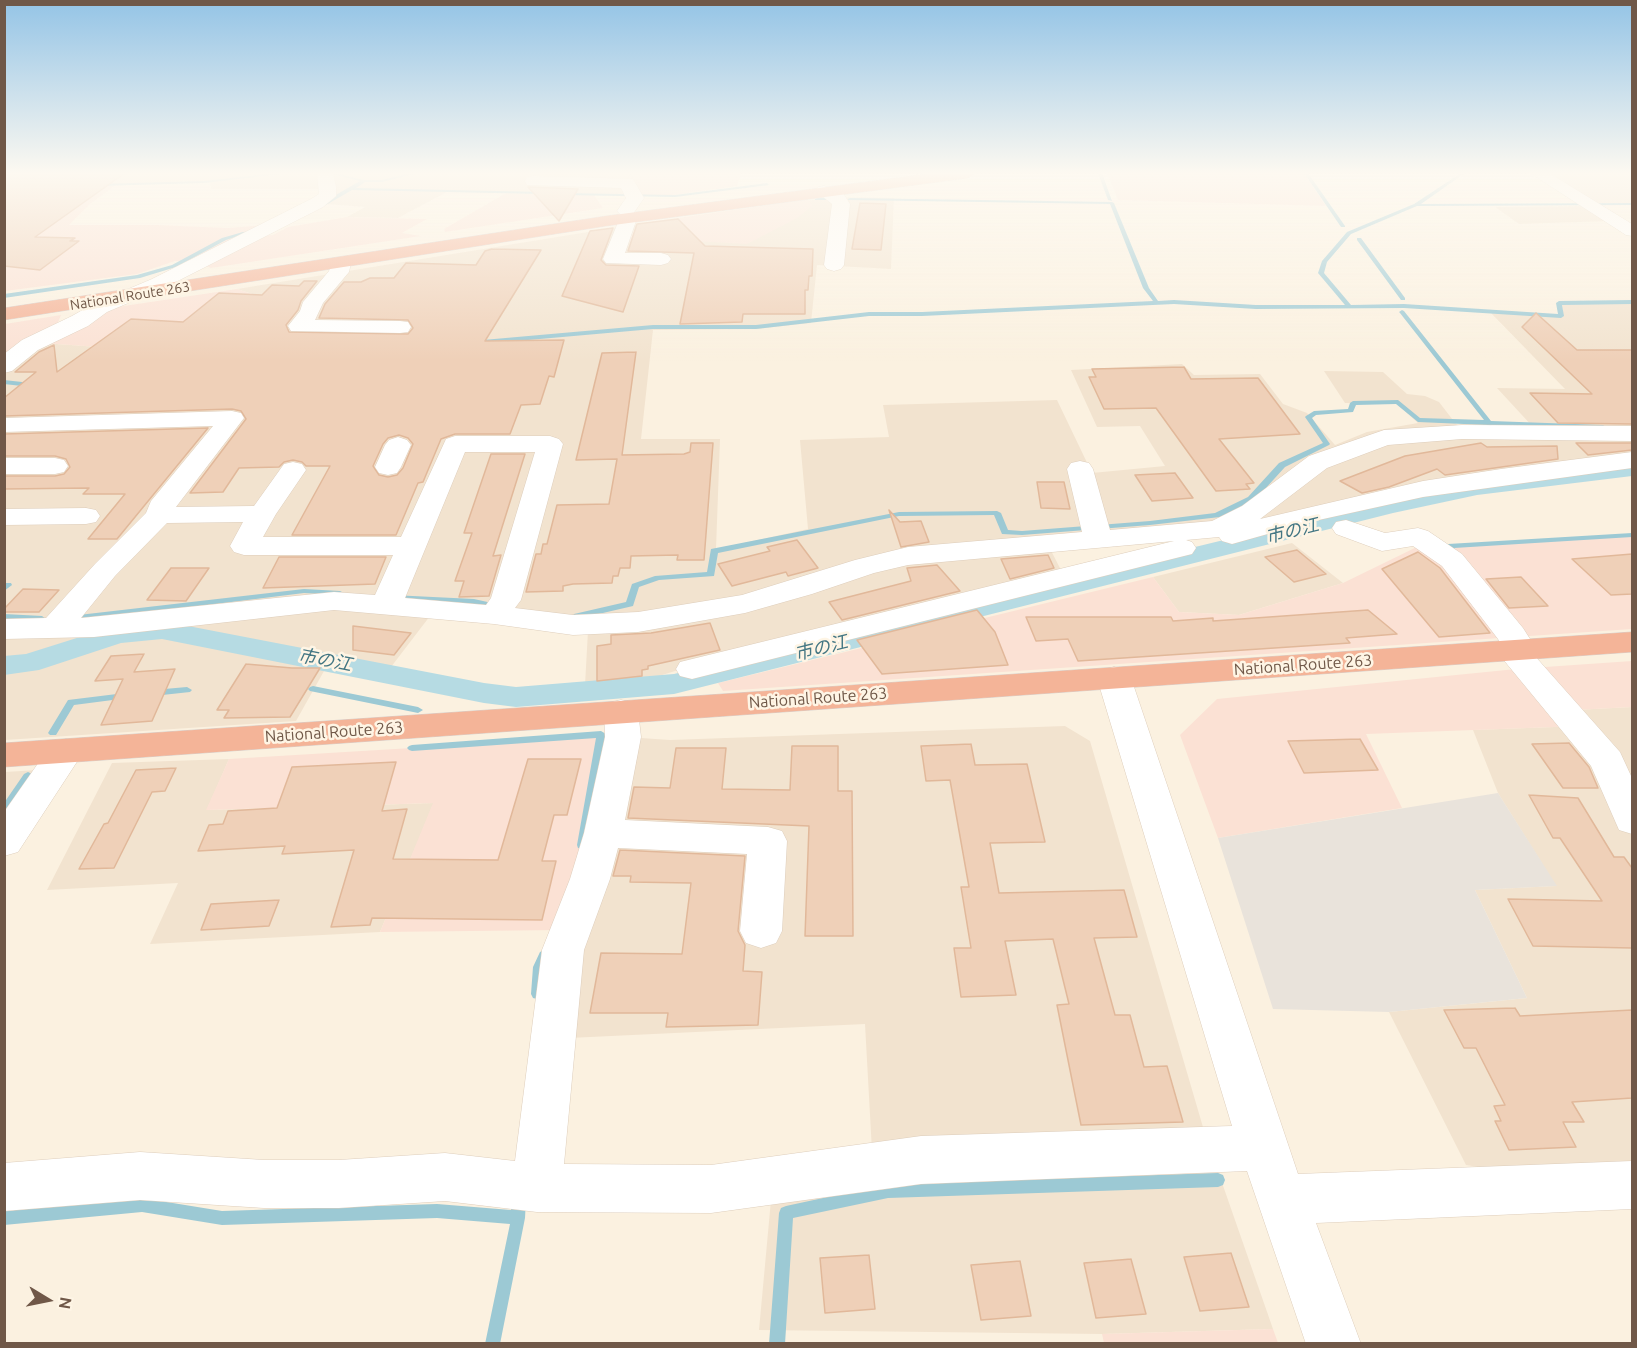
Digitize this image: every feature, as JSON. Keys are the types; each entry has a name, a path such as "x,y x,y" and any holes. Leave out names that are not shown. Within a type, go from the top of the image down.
{"highway":[{"name":"National Route 263","path":"4,305 159,283 444,236"},
{"name":"National Route 263","path":"4,315 342,263 477,236"},
{"name":"National Route 263","path":"4,754 1632,642"}],"street":[{"path":"4,366 40,340 80,321 100,308 159,283 249,236"},
{"path":"621,236 613,259 661,260"},
{"path":"834,265 837,236"},
{"path":"342,263 339,272 313,302 310,312 299,326 400,327"},
{"path":"4,425 232,418 161,507 160,515 105,570 61,621"},
{"path":"1215,543 1218,529 1252,512 1318,462 1384,438 1462,432 1632,434"},
{"path":"390,596 455,444 550,444 500,608"},
{"path":"692,669 1215,543 1309,514 1424,489 1632,460"},
{"path":"4,466 55,466"},
{"path":"293,470 243,546 411,546"},
{"path":"1080,470 1096,531"},
{"path":"160,515 262,514"},
{"path":"4,518 86,516"},
{"path":"1346,528 1382,542 1418,537 1452,560 1517,651 1607,760 1632,820"},
{"path":"4,629 61,621 94,627 390,596 500,608 573,625 617,612 638,622 745,604 865,566 908,556 1096,531 1215,543"},
{"path":"801,588 838,633"},
{"path":"1114,678 1263,1147 1334,1344"},
{"path":"524,1187 562,950 590,879 603,833 622,736 621,711"},
{"path":"4,842 66,751"},
{"path":"603,833 768,841 761,931"},
{"path":"4,1187 140,1176 264,1184 339,1184 445,1177 524,1187 711,1189 921,1160 1263,1147"},
{"path":"1282,1200 1632,1185"}],"shaded area":[{"path":"4,236 242,236 188,261 175,261 137,274 5,291"},
{"path":"257,236 421,236 211,268 200,264"},
{"path":"564,236 631,236 629,241 652,236 892,236 891,269 817,265 811,323 757,329 653,330 641,439 720,439 716,549 808,529 800,440 889,437 883,405 1057,400 1092,473 1165,466 1140,426 1097,427 1071,370 1182,364 1194,375 1260,374 1283,404 1307,413 1335,445 1367,432 1418,423 1397,404 1345,403 1324,371 1383,372 1407,394 1425,396 1439,402 1456,424 1465,428 1533,427 1497,388 1565,389 1490,312 1563,317 1562,304 1632,303 1632,458 1489,475 1233,528 1045,539 1062,572 733,653 646,680 585,685 588,631 430,616 391,667 333,655 296,721 5,740 5,357 43,343 113,348 222,316 252,294 237,289"},
{"path":"632,236 763,236 747,244 693,241 629,242"},
{"path":"237,289 252,294 223,316 113,348 43,343 117,307"},
{"path":"61,315 57,325 5,357 5,324"},
{"path":"1632,536 1632,629 723,691 718,683 1153,577 1179,612 1239,615 1343,583 1423,544 1436,548"},
{"path":"1292,543 1343,583 1239,615 1179,612 1153,577"},
{"path":"1632,661 1632,707 1574,710 1581,726 1366,734 1402,808 1218,838 1180,735 1217,699 1516,669"},
{"path":"1632,707 1632,1191 1466,1165 1389,1012 1527,998 1475,890 1556,886 1498,793 1473,730 1581,726 1574,710"},
{"path":"1065,726 1090,741 1205,1134 1273,1329 1102,1334 759,1330 771,1200 872,1151 865,1024 569,1038 611,736 670,740"},
{"path":"611,736 561,930 380,932 433,803 206,810 229,759"},
{"path":"229,759 207,810 434,803 380,932 150,944 178,883 47,890 112,763"},
{"path":"38,770 5,820 5,772"},
{"path":"1498,793 1557,886 1475,890 1527,998 1389,1012 1273,1009 1218,838"},
{"path":"1273,1329 1278,1343 1104,1343 1102,1334"}],"building":[{"path":"4,236 75,238 70,241 79,241 40,270 4,266"},
{"path":"588,236 610,236 601,260 606,265 639,266 623,312 562,296"},
{"path":"633,236 695,236 705,246 813,249 812,276 809,276 808,290 805,290 805,314 743,314 742,322 680,324 694,253 628,251"},
{"path":"854,236 883,236 881,250 852,249"},
{"path":"492,249 541,250 485,341 564,340 554,377 549,376 540,404 521,405 510,434 455,434 441,439 423,482 418,483 396,535 292,535 330,466 306,466 302,462 293,460 284,462 279,467 239,468 223,492 190,493 246,419 241,411 232,409 4,416 4,398 36,372 15,372 39,352 54,345 57,372 131,319 183,322 219,293 262,295 272,285 299,286 304,281 317,281 286,325 289,332 408,334 413,328 408,320 319,318 325,304 344,282 361,282 370,278 394,278 406,263 476,265 485,251","holes":["399,435 408,438 413,444 403,468 397,475 388,477 379,475 373,466 383,444 388,438"]},
{"path":"1536,313 1577,350 1632,350 1632,424 1558,423 1530,393 1592,394 1522,327"},
{"path":"636,352 622,455 684,454 690,452 691,443 713,443 704,560 677,560 678,555 631,556 630,568 620,568 618,576 613,576 612,583 573,584 563,586 563,591 526,592 536,554 541,554 543,544 547,544 557,505 609,504 617,459 576,460 602,353"},
{"path":"1184,367 1191,379 1258,378 1300,434 1219,439 1254,483 1246,484 1250,489 1216,491 1156,408 1104,409 1089,377 1096,377 1092,369"},
{"path":"208,428 117,539 88,539 125,494 83,494 89,488 4,489 4,476 55,476 64,474 70,467 66,459 55,456 4,456 4,434"},
{"path":"1481,443 1487,447 1557,446 1558,459 1445,475 1437,469 1389,487 1362,493 1340,481 1405,456"},
{"path":"1576,443 1632,443 1632,450 1588,455"},
{"path":"491,454 525,454 493,556 501,555 489,596 459,597 464,581 455,581 472,533 464,533"},
{"path":"1175,473 1193,498 1152,501 1135,475"},
{"path":"1037,482 1064,482 1070,509 1041,508"},
{"path":"889,510 900,522 921,521 929,542 901,547"},
{"path":"797,540 818,568 788,576 786,572 732,586 718,564 770,551 767,547"},
{"path":"1297,550 1326,574 1294,582 1265,557"},
{"path":"1418,552 1440,568 1490,633 1439,637 1382,569"},
{"path":"1632,554 1632,594 1611,595 1572,559"},
{"path":"1048,555 1054,568 1010,579 1001,559"},
{"path":"279,557 386,557 375,584 263,588"},
{"path":"937,565 960,591 842,620 829,602 911,581 907,568"},
{"path":"171,568 209,568 186,601 147,600"},
{"path":"1521,577 1548,606 1509,608 1486,579"},
{"path":"23,589 59,590 39,612 4,612 4,609"},
{"path":"977,610 995,632 1008,665 882,674 857,640"},
{"path":"1368,610 1397,634 1346,638 1350,643 1078,661 1068,639 1036,641 1026,617 1171,617 1173,621 1213,618 1213,621"},
{"path":"710,623 720,650 648,666 648,669 642,670 642,676 597,681 597,646 611,644 611,635 651,633"},
{"path":"353,626 411,633 394,655 353,650"},
{"path":"144,654 134,672 175,669 152,721 101,725 123,679 95,681 111,656"},
{"path":"246,664 320,668 290,717 224,718 229,710 217,710"},
{"path":"1360,739 1378,770 1304,773 1288,741"},
{"path":"1569,743 1589,767 1598,788 1563,788 1532,744"},
{"path":"971,744 975,765 1027,764 1045,842 990,843 999,893 1124,890 1137,937 1094,938 1115,1015 1130,1015 1144,1067 1167,1066 1183,1122 1081,1125 1057,1005 1069,1004 1053,939 1005,941 1016,995 961,997 954,948 971,948 961,887 969,887 950,780 926,781 921,746"},
{"path":"792,746 838,746 838,791 852,791 853,936 805,936 809,826 628,818 634,787 670,788 676,748 726,748 722,789 790,790"},
{"path":"528,759 581,759 567,815 554,815 542,861 556,861 542,920 372,918 370,925 331,927 354,850 282,854 285,846 198,851 209,825 223,824 228,811 277,808 292,767 396,762 382,811 407,809 393,859 498,860"},
{"path":"176,768 165,791 152,792 114,868 79,869 104,824 108,823 136,770"},
{"path":"1529,795 1578,798 1614,857 1624,857 1632,868 1632,948 1533,946 1508,899 1602,901 1560,838 1553,838"},
{"path":"620,850 745,856 738,931 745,945 743,971 762,972 758,1025 666,1027 668,1013 590,1013 601,953 682,954 691,883 630,882 631,876 613,876"},
{"path":"279,900 269,926 201,930 211,904"},
{"path":"1515,1008 1520,1016 1632,1010 1632,1098 1572,1102 1584,1122 1563,1122 1576,1147 1509,1150 1495,1121 1501,1121 1494,1106 1505,1105 1476,1048 1464,1048 1444,1010"},
{"path":"1231,1253 1249,1307 1200,1311 1184,1257"},
{"path":"869,1255 875,1309 825,1313 820,1258"},
{"path":"1131,1259 1146,1314 1096,1318 1084,1263"},
{"path":"1020,1261 1031,1316 981,1320 971,1265"}],"waterway":[{"path":"4,296 138,277 174,266 234,236"},
{"path":"1125,236 1146,288 1157,303"},
{"path":"1346,236 1324,262 1321,273 1349,307"},
{"path":"1359,239 1403,299"},
{"path":"1349,307 1404,306 1561,316 1559,303 1632,302"},
{"path":"483,342 653,327 756,327 869,314 922,314 1157,303"},
{"path":"1157,303 1256,307 1349,307"},
{"path":"1402,312 1489,423"},
{"path":"4,382 31,385"},
{"path":"577,616 630,604 635,586 658,578 711,574 714,551 899,514 997,513 1005,532 1022,533 1150,523 1217,515 1251,499 1282,465 1327,444 1308,417 1314,413 1351,411 1353,403 1398,402 1418,420 1489,423"},
{"path":"1489,423 1603,427"},
{"name":"市の江","path":"4,666 29,663 118,634 162,630 484,693 516,697 674,684 1392,506 1477,488 1632,469"},
{"path":"1453,552 1448,546 1632,535"},
{"path":"4,585 8,585 4,589"},
{"path":"70,619 304,591 340,593"},
{"path":"395,597 474,602 498,607"},
{"path":"4,617 42,619"},
{"path":"313,689 418,710"},
{"path":"153,693 187,690"},
{"path":"53,733 71,702 125,696"},
{"path":"412,748 601,734 582,845"},
{"path":"4,812 28,776"},
{"path":"537,994 539,967 544,955"},
{"path":"777,1344 786,1213 888,1191 1218,1180"},
{"path":"518,1218 519,1199"},
{"path":"4,1218 142,1205 222,1218 437,1211 518,1218"},
{"path":"492,1344 518,1218"}]}
